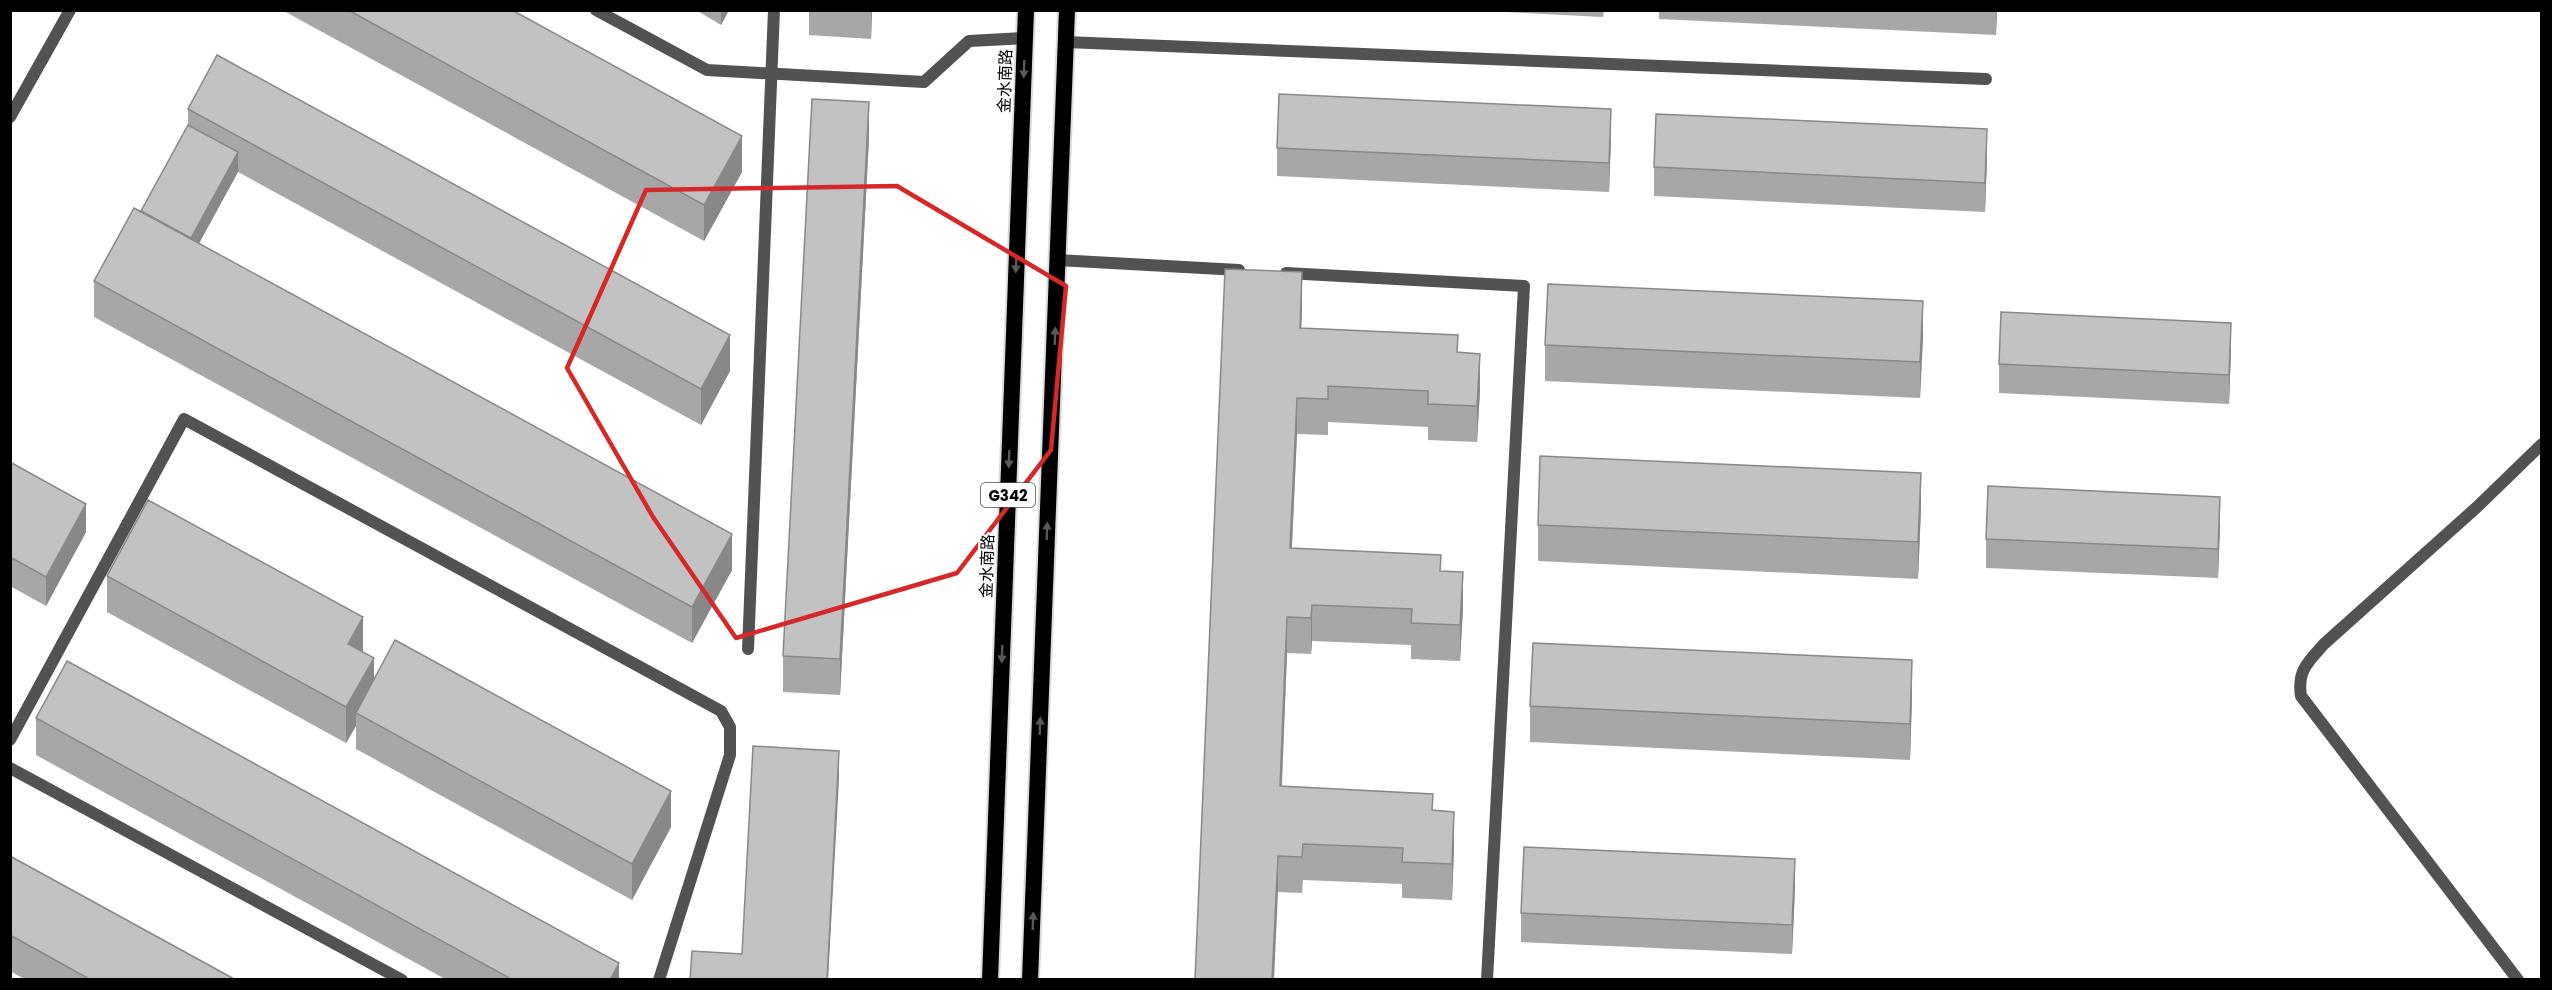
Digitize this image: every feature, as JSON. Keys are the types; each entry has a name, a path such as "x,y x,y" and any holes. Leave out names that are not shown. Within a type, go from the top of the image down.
{"highway":[{"name":"金水南路","path":"990,980 1026,10"},
{"name":"G342","path":"1030,980 1066,10"}],"street":[{"path":"10,117 70,10"},
{"path":"596,10 707,70 771,75 924,82 969,41 1025,38"},
{"path":"748,649 774,10"},
{"path":"1065,42 1986,80"},
{"path":"1057,260 1249,271"},
{"path":"1272,272 1524,286 1486,980"},
{"path":"10,740 184,419 722,711 730,728 730,755 659,980"},
{"path":"2518,980 2301,696 2298,680 2306,665 2324,644 2477,507 2541,444"},
{"path":"10,768 402,980"}],"highlighted area":[{"path":"897,186 1066,286 1051,450 957,573 736,638 653,517 567,368 646,190"}],"building":[{"path":"348,10 512,10 742,136 704,205"},
{"path":"217,55 730,335 701,389 188,109"},
{"path":"1279,94 1611,109 1609,163 1277,148"},
{"path":"812,99 869,102 840,659 783,656"},
{"path":"1656,114 1987,129 1985,183 1654,167"},
{"path":"188,125 238,152 191,238 141,211"},
{"path":"134,208 732,534 692,607 94,281"},
{"path":"1225,269 1302,272 1300,328 1458,335 1457,352 1480,354 1477,406 1428,404 1428,391 1328,386 1328,399 1297,398 1290,548 1441,555 1440,571 1463,572 1460,625 1411,623 1412,609 1312,605 1311,618 1287,617 1280,786 1433,794 1432,810 1454,812 1452,864 1402,862 1403,848 1303,844 1302,857 1278,856 1272,980 1195,980"},
{"path":"1548,284 1923,301 1920,362 1545,345"},
{"path":"2001,312 2231,323 2229,375 1999,364"},
{"path":"1540,456 1921,473 1918,542 1538,525"},
{"path":"10,462 86,504 46,577 10,557"},
{"path":"1988,486 2220,497 2218,549 1986,539"},
{"path":"148,500 363,617 348,644 374,658 346,707 107,576"},
{"path":"395,640 671,791 632,864 356,713"},
{"path":"1533,643 1912,660 1910,724 1530,706"},
{"path":"67,661 619,963 610,980 513,980 36,718"},
{"path":"753,746 839,751 827,980 690,980 692,951 742,954"},
{"path":"1524,847 1795,859 1792,925 1521,913"},
{"path":"10,856 236,980 91,980 10,935"}]}
